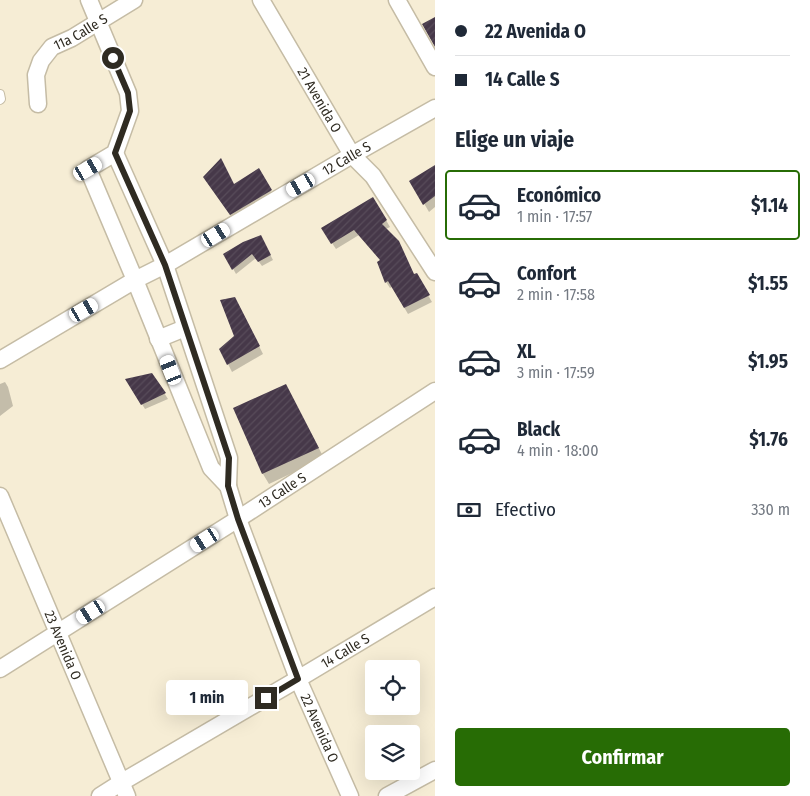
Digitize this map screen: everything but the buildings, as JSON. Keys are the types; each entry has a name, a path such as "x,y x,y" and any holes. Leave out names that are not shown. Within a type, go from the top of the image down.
{"street":[{"path":"89,0 128,93 130,111 115,153 88,169 135,280 210,468 228,486"},
{"name":"11a Calle S","path":"38,104 36,76 41,61 52,47 72,38 134,0"},
{"name":"21 Avenida O","path":"261,0 352,155 374,176 435,272"},
{"path":"397,0 435,67"},
{"name":"12 Calle S","path":"0,360 135,280 165,265 435,108"},
{"path":"115,153 165,265 229,458 228,486"},
{"path":"158,339 185,328"},
{"name":"13 Calle S","path":"0,669 238,519 435,391"},
{"name":"22 Avenida O","path":"228,486 238,519 298,679 350,796"},
{"name":"23 Avenida O","path":"0,496 124,789"},
{"name":"14 Calle S","path":"100,796 124,789 298,679 435,597"},
{"path":"387,796 435,770"}],"lane":[{"path":"0,94 0,100"}],"route":[{"path":"113,58 128,93 130,111 115,153 165,265 229,458 228,486 238,519 298,679 266,698"}]}
